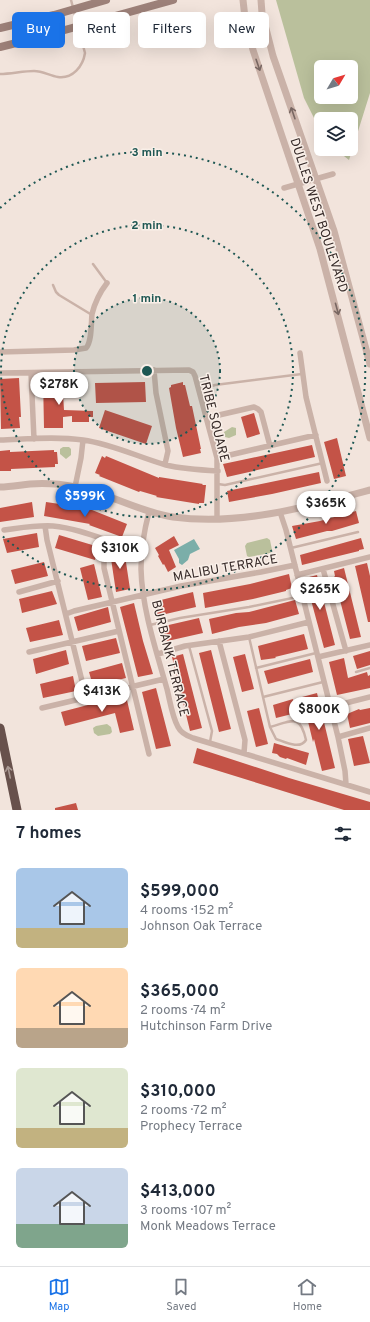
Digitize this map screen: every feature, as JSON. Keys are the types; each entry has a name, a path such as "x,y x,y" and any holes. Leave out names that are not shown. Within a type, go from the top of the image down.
{"highway":[{"path":"0,728 17,810"}],"main road":[{"path":"0,28 106,0"},
{"path":"130,12 174,0"},
{"path":"0,47 73,28"}],"street":[{"name":"DULLES WEST BOULEVARD","path":"243,0 245,18 253,50 299,184 324,264 370,438"},
{"name":"DULLES WEST BOULEVARD","path":"261,0 265,26 273,56 342,255 370,364"},
{"path":"284,188 333,174"},
{"path":"0,352 83,349 88,346 92,316 98,297 108,283"},
{"path":"300,353 306,397 327,481"},
{"path":"154,370 156,393 168,451 165,464"},
{"name":"TRIBE SQUARE","path":"0,373 154,370 188,370 193,372 216,458 218,471 217,519"},
{"path":"31,373 34,439"},
{"path":"206,418 254,407 261,412 270,446"},
{"path":"216,458 316,435"},
{"name":"TRIBE SQUARE","path":"0,440 61,438 83,440 108,446 165,464 183,468 218,471"},
{"path":"76,487 83,440"},
{"path":"0,490 4,487 48,484 76,487 90,490 149,512 174,517 217,519 280,512 370,490"},
{"name":"BURBANK TERRACE","path":"149,512 144,530 142,549 141,570 144,594 150,625 164,679 180,730 187,736 370,792"},
{"path":"280,512 291,548 338,736 346,784"},
{"path":"45,526 47,540 86,697"},
{"path":"4,530 45,526 74,530 118,544"},
{"path":"108,541 104,556 104,568 149,754"},
{"path":"297,575 370,557"},
{"name":"MALIBU TERRACE","path":"66,614 181,586 295,565"},
{"path":"323,569 346,651"},
{"path":"19,592 58,581"},
{"path":"158,654 189,645 248,637 309,622"},
{"path":"29,652 119,631"},
{"path":"219,641 245,740 244,753"},
{"path":"317,655 346,651 370,645"},
{"path":"42,708 164,679"},
{"path":"330,707 370,697"},
{"path":"338,736 370,728"}],"lane":[{"path":"71,0 75,12"},
{"path":"0,74 33,71 60,77 72,74 80,66 85,57 84,48"},
{"path":"93,264 108,283"},
{"path":"52,285 59,295 92,316"},
{"path":"199,390 215,386 302,374"},
{"path":"218,484 225,485 323,463"},
{"path":"291,548 358,532"},
{"path":"150,625 186,617 249,608 302,596"},
{"path":"248,637 270,727 276,739 299,746 304,744 306,740 302,726 299,722 293,720 270,727"},
{"path":"189,645 212,731 210,742"},
{"path":"256,668 317,655"},
{"path":"356,672 370,668"},
{"path":"263,697 324,682"}],"green space":[{"path":"276,0 370,0 370,93 358,131 358,112 314,112 314,118 304,98"},
{"path":"344,156 350,156 349,160"},
{"path":"232,427 236,428 236,435 229,438 225,437 224,432"},
{"path":"63,447 69,447 71,449 71,455 66,459 60,454 60,449"},
{"path":"267,538 270,540 272,550 270,553 249,557 247,556 245,546 247,543"},
{"path":"107,724 111,727 112,732 110,734 98,736 94,733 93,728"}],"water":[{"path":"194,539 200,549 190,554 188,560 182,565 179,563 179,559 174,550"}],"building":[{"path":"19,378 21,417 19,417 20,428 1,429 0,379"},
{"path":"43,378 62,378 64,410 93,411 93,417 89,417 89,422 72,422 72,416 63,417 63,428 44,428"},
{"path":"145,382 146,402 96,403 95,383"},
{"path":"183,382 190,406 192,406 201,453 183,457 169,388 171,385"},
{"path":"105,410 152,426 146,444 99,428"},
{"path":"254,413 260,434 247,438 241,417"},
{"path":"337,438 346,476 334,479 324,442"},
{"path":"312,445 315,457 227,477 223,464"},
{"path":"10,450 10,452 54,450 54,452 57,452 58,464 55,464 55,467 0,471 0,451"},
{"path":"102,456 105,458 106,456 159,478 206,485 204,503 199,504 156,497 157,496 139,492 99,476 100,475 95,473"},
{"path":"319,472 321,483 229,502 227,491"},
{"path":"32,502 34,517 0,522 0,508"},
{"path":"46,502 87,508 127,524 122,537 89,525 90,524 44,516"},
{"path":"356,511 359,523 296,539 292,526 320,521"},
{"path":"37,533 39,547 7,553 3,539"},
{"path":"59,535 99,547 95,560 55,548"},
{"path":"174,536 179,545 169,550 176,567 168,572 155,548"},
{"path":"361,538 364,549 302,565 300,555"},
{"path":"124,549 130,589 116,592 110,552"},
{"path":"44,562 48,576 15,584 11,570"},
{"path":"367,563 370,576 370,622 368,622 355,566"},
{"path":"94,564 102,597 88,600 80,568"},
{"path":"344,568 361,637 350,639 334,577 334,571"},
{"path":"289,574 292,588 286,591 205,608 203,593 250,584"},
{"path":"317,575 335,645 324,648 305,578"},
{"path":"52,591 57,604 22,613 19,599"},
{"path":"193,592 196,607 157,616 153,602"},
{"path":"295,600 299,614 266,623 239,627 212,634 209,619 236,613 249,612"},
{"path":"134,603 153,674 138,677 120,607"},
{"path":"108,607 111,622 78,631 74,617"},
{"path":"199,618 203,633 163,642 160,627"},
{"path":"59,620 63,635 30,642 26,628"},
{"path":"304,634 308,649 275,657 276,658 261,660 258,646"},
{"path":"116,638 120,653 86,661 82,646"},
{"path":"66,650 69,664 36,674 33,659"},
{"path":"211,650 231,729 219,732 199,653"},
{"path":"370,651 370,665 357,669 353,656"},
{"path":"183,654 202,728 190,731 172,657"},
{"path":"245,654 254,689 242,692 233,657"},
{"path":"344,658 348,678 367,672 368,676 370,675 370,688 337,695 329,662"},
{"path":"310,659 313,672 268,684 264,671"},
{"path":"122,663 126,678 93,686 89,672"},
{"path":"73,676 76,691 43,698 40,684"},
{"path":"156,688 171,746 156,749 142,692"},
{"path":"317,693 335,768 322,771 302,697"},
{"path":"126,696 134,730 120,733 115,713 65,726 61,712"},
{"path":"293,699 296,713 276,718 273,705"},
{"path":"259,708 268,744 256,747 247,711"},
{"path":"370,708 370,723 350,728 347,714 359,709"},
{"path":"363,736 370,763 354,766 348,739"},
{"path":"274,743 309,753 306,765 272,753"},
{"path":"197,748 289,778 370,802 370,810 344,810 193,763"},
{"path":"76,803 78,810 55,810 55,808"}]}
